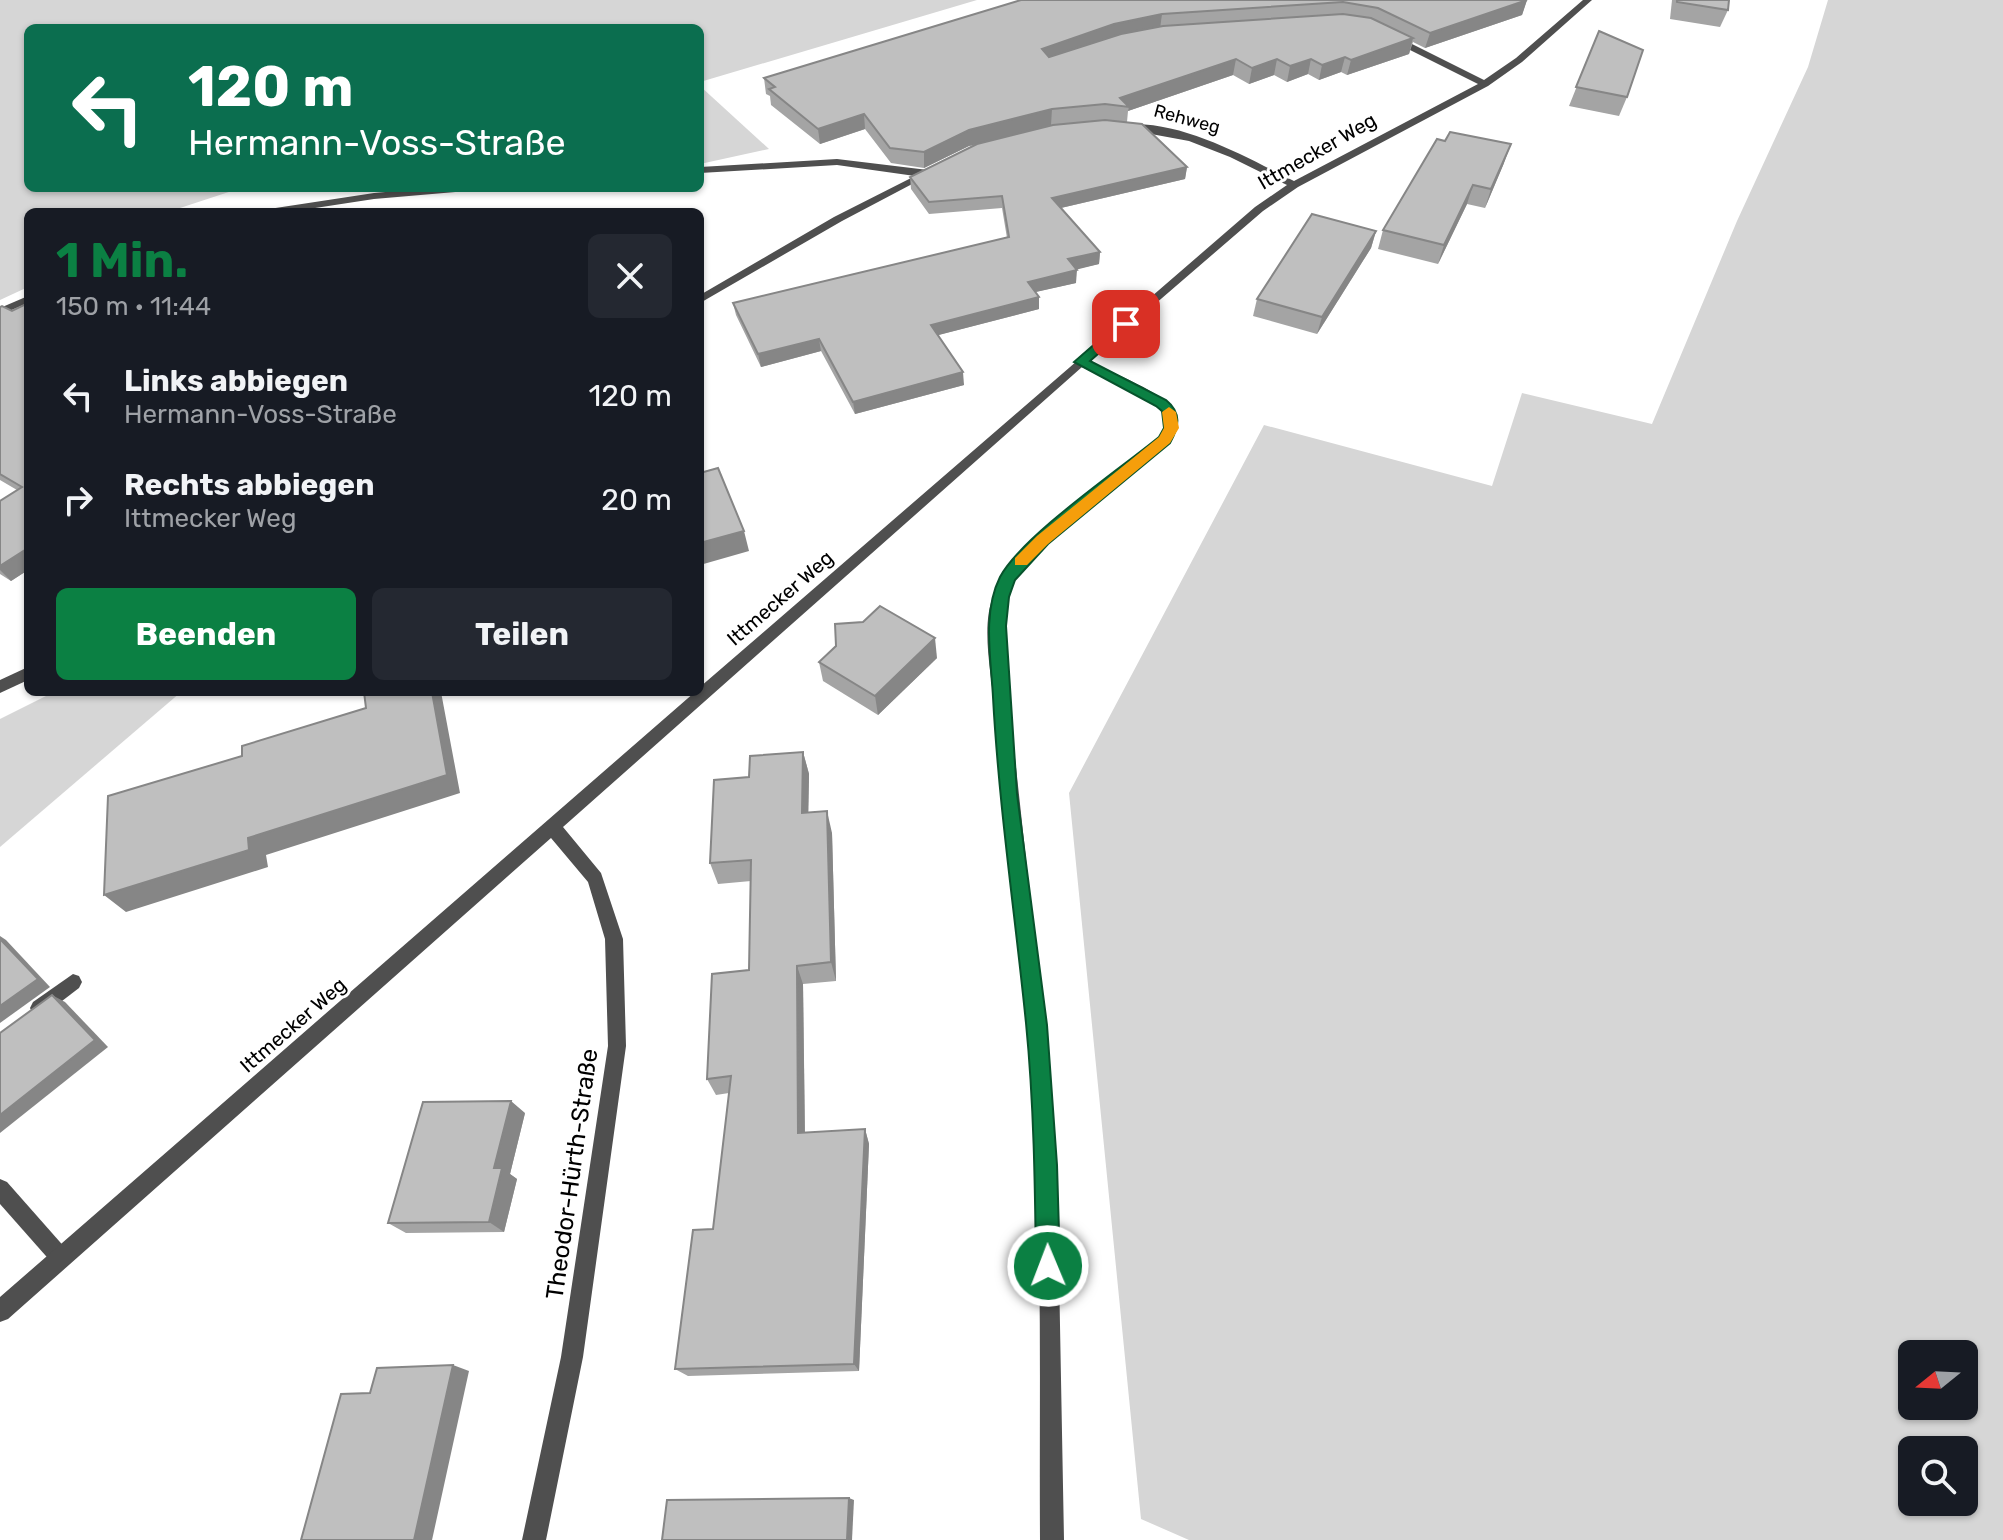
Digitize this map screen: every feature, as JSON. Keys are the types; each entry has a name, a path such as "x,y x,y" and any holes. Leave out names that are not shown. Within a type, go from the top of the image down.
{"street":[{"name":"Ittmecker Weg","path":"704,695 1259,209 1294,185 1485,84 1519,60 1588,0"},
{"path":"1381,33 1485,84"},
{"name":"Rehweg","path":"1118,126 1154,129 1192,138 1294,185"},
{"path":"704,170 837,162 925,174"},
{"path":"704,298 838,219 937,168"},
{"path":"294,208 426,192"},
{"path":"0,312 24,301"},
{"path":"1052,1540 1046,1165 1036,1025 1007,794 998,626 1000,597 1008,578 1043,540 1165,440 1171,428 1169,409 1161,403 1081,362"},
{"path":"0,687 24,675"},
{"name":"Ittmecker Weg","path":"0,1311 703,696"},
{"name":"Theodor-Hürth-Straße","path":"534,1540 572,1357 617,1046 614,939 595,878 553,828"},
{"path":"24,1020 73,982"},
{"path":"0,1189 60,1257"}],"shaded area":[{"path":"0,0 977,0 704,81 704,24 24,24 24,192 229,192 180,208 24,208 24,289 0,300"},
{"path":"1828,0 2003,0 2003,1540 1189,1540 1141,1519 1069,793 1264,425 1492,486 1522,393 1652,424 1737,221 1808,67"},
{"path":"704,90 769,149 704,163"},
{"path":"46,696 176,696 0,847 0,719"}],"building":[{"path":"1021,0 1527,0 1430,33 1378,8 1343,2 1162,14 1114,24 1042,49 1049,57 1121,34 1163,26 1343,14 1371,18 1413,38 1351,60 1345,57 1322,65 1311,59 1290,66 1277,59 1252,68 1236,59 1120,98 1129,107 1105,104 1052,109 969,130 924,152 890,148 864,114 818,129 769,89 775,87 764,78"},
{"path":"1677,0 1729,0 1728,10"},
{"path":"1599,31 1643,50 1627,97 1576,87"},
{"path":"1105,120 1142,124 1187,167 1052,198 1100,252 1068,259 1077,270 1028,282 1039,297 931,325 963,372 853,402 819,339 758,354 733,303 1009,237 1002,196 929,202 910,177 977,144 1053,125"},
{"path":"1450,132 1511,144 1491,189 1473,185 1444,245 1383,230 1437,139 1445,141"},
{"path":"1312,214 1376,231 1322,317 1257,299"},
{"path":"24,305 24,551 0,566 0,501 22,487 0,474 0,307 12,311"},
{"path":"718,468 744,531 704,542 704,472"},
{"path":"880,606 935,638 875,696 819,662 836,646 835,624 863,622"},
{"path":"364,696 433,696 447,775 248,838 249,850 104,895 108,796 242,756 242,746 366,708"},
{"path":"803,752 802,813 827,811 831,962 797,966 798,1133 865,1129 854,1364 675,1369 693,1230 713,1229 731,1076 707,1079 712,974 749,970 751,860 710,863 714,780 749,777 750,756"},
{"path":"0,939 38,979 0,1006"},
{"path":"52,995 95,1040 0,1115 0,1033"},
{"path":"511,1101 494,1168 502,1168 489,1222 388,1223 423,1102"},
{"path":"453,1365 414,1540 301,1540 341,1394 370,1393 377,1368"},
{"path":"849,1498 847,1540 662,1540 667,1500"}],"slow traffic":[{"path":"1021,561 1165,440 1171,428 1169,412"}],"route":[{"path":"1048,1266 1046,1165 1036,1025 1007,794 1000,689 1000,597 1008,578 1043,540 1165,440 1171,428 1169,409 1161,403 1081,362 1126,324"}]}
